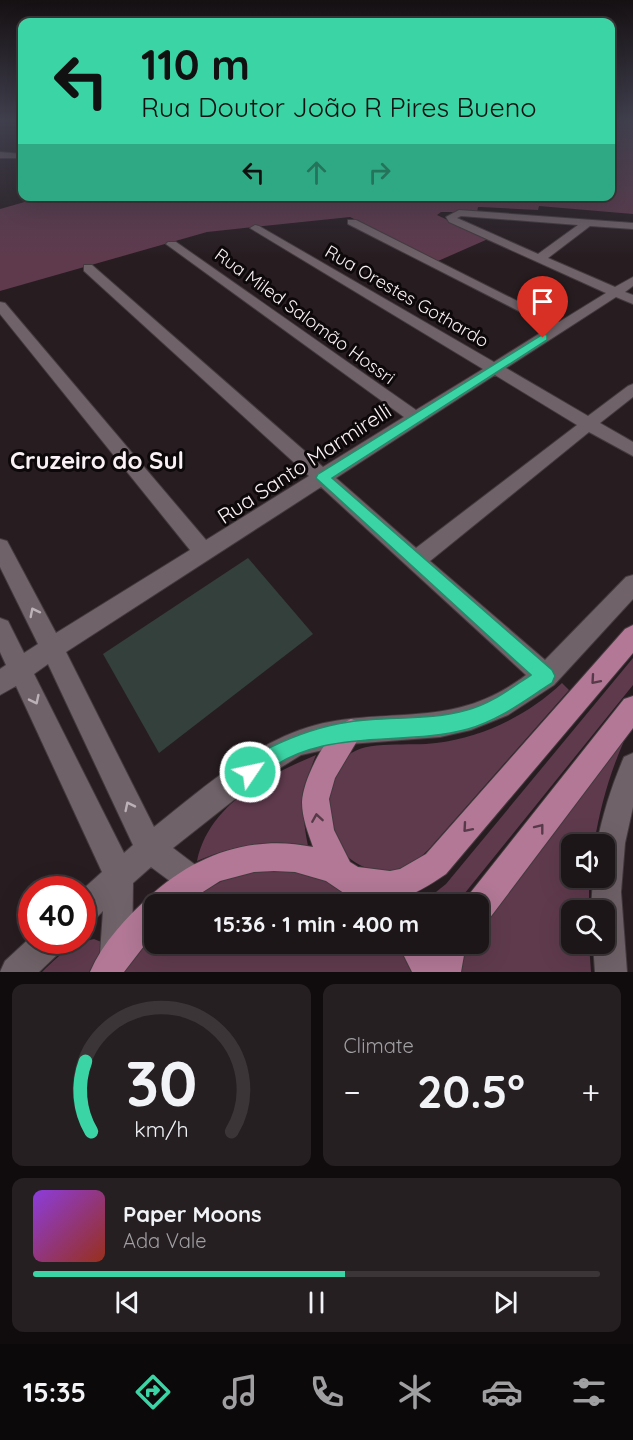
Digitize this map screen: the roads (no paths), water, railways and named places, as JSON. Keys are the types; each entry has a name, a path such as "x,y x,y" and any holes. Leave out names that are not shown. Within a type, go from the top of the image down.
{"main road":[{"path":"174,894 192,880 222,865 251,857 281,856 310,861 380,887 403,885 436,864 633,636"},
{"path":"489,894 633,708"},
{"path":"351,731 328,760 320,776 316,794 316,814 321,836 347,876 370,894"},
{"path":"111,964 144,923"},
{"path":"420,954 430,972"},
{"path":"445,972 449,954"}],"street":[{"path":"633,226 459,213 452,216 453,220 633,300"},
{"path":"352,222 559,327"},
{"path":"540,258 589,222"},
{"name":"Rua Orestes Gothardo","path":"255,228 633,450"},
{"name":"Rua Miled Salomão Hossri","path":"172,244 416,418"},
{"path":"88,268 546,676"},
{"name":"Rua Santo Marmirelli","path":"10,677 52,648 633,281"},
{"path":"0,306 205,553"},
{"path":"415,561 633,389"},
{"path":"0,547 150,849 192,880"},
{"path":"96,897 197,810 268,759 297,744 351,731 439,725 469,719 496,709 546,676 633,584"},
{"path":"0,628 10,677 119,875 111,964"},
{"path":"611,972 605,886 610,842 622,794 633,766"},
{"path":"16,972 35,954"}],"district":[{"name":"Cruzeiro do Sul","path":"97,460"}]}
